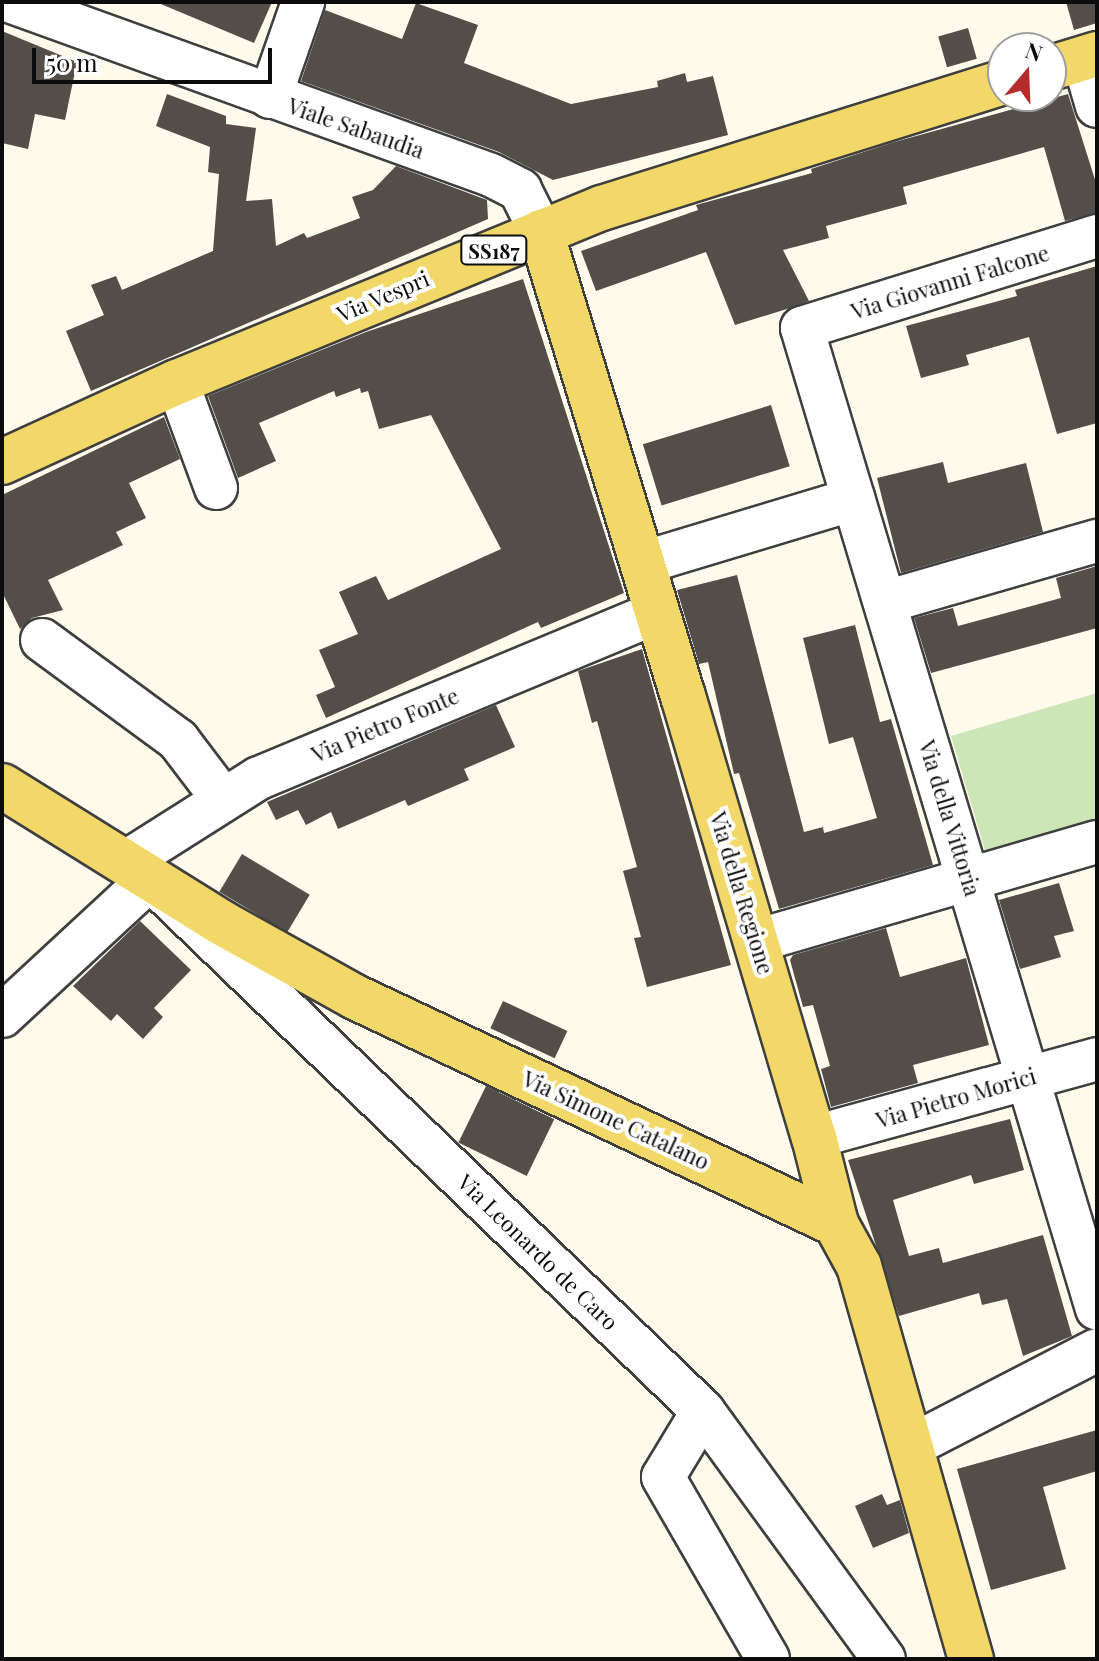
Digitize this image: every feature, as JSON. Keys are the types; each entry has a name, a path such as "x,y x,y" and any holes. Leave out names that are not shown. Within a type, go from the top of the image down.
{"main road":[{"name":"Via Vespri","path":"2,462 177,382 602,208 987,87"},
{"name":"Via della Regione","path":"541,232 756,941 814,1137 836,1224"},
{"name":"Via Simone Catalano","path":"2,786 138,871 355,997 836,1224"},
{"path":"836,1224 859,1266 971,1659"}],"street":[{"name":"Viale Sabaudia","path":"12,2 491,175 520,190 541,232"},
{"path":"270,97 303,2"},
{"path":"1077,60 1097,106"},
{"name":"Via Giovanni Falcone","path":"802,328 1097,236"},
{"name":"Via della Vittoria","path":"802,328 1097,1309"},
{"path":"177,382 216,488"},
{"path":"642,563 854,499"},
{"path":"885,602 1097,541"},
{"name":"Via Pietro Fonte","path":"2,1016 138,871 222,798 259,778 657,612"},
{"path":"42,640 178,740 222,798"},
{"path":"756,941 1097,842"},
{"name":"Via Leonardo de Caro","path":"138,871 703,1411 884,1659"},
{"name":"Via Pietro Morici","path":"814,1137 1097,1059"},
{"path":"911,1446 1097,1350"},
{"path":"703,1411 663,1477 768,1659"}],"green space":[{"path":"1097,693 1097,821 986,854 951,736"}],"building":[{"path":"156,2 272,2 254,43"},
{"path":"1066,2 1097,2 1097,23 1074,30"},
{"path":"416,3 478,25 464,63 571,104 658,87 657,81 685,73 687,82 713,76 728,135 553,180 499,152 301,81 325,10 402,39"},
{"path":"968,28 977,59 947,67 938,37"},
{"path":"2,31 77,62 65,120 35,114 28,149 2,143"},
{"path":"167,94 226,116 226,124 256,128 246,201 272,199 276,246 304,233 307,238 360,218 352,197 373,190 396,166 487,200 488,219 91,391 66,331 104,315 91,285 116,276 122,290 213,251 219,174 208,172 210,147 156,126"},
{"path":"1067,94 1097,186 1097,213 1065,221 1044,147 903,187 907,204 826,226 829,238 783,250 809,301 735,325 706,252 596,291 581,251 698,210 696,205 812,173 811,169 891,143 1003,112 1067,112"},
{"path":"1097,266 1097,423 1057,434 1029,337 966,355 969,365 921,378 906,326 1017,296 1015,290"},
{"path":"523,279 624,593 541,628 538,622 326,718 316,695 335,687 319,650 358,634 339,592 376,576 388,600 501,549 431,415 379,429 368,391 361,393 360,388 336,397 334,391 259,423 276,461 238,478 208,396 366,332"},
{"path":"771,405 790,466 662,505 643,444"},
{"path":"164,417 180,459 129,483 146,518 116,532 123,545 48,580 63,610 32,618 20,629 2,592 2,495"},
{"path":"943,462 948,483 1026,463 1043,532 901,573 877,478"},
{"path":"1097,566 1097,628 931,673 914,618 953,608 958,626 1061,598 1056,578"},
{"path":"737,575 804,832 823,827 824,833 877,818 853,737 829,744 803,638 855,625 880,722 891,719 933,865 779,909 739,773 734,774 708,662 699,664 677,590"},
{"path":"642,649 731,965 647,987 634,938 641,937 623,871 637,867 597,721 592,723 578,671"},
{"path":"496,705 515,747 464,769 469,780 408,806 405,800 338,829 331,812 306,825 298,810 276,820 267,802"},
{"path":"242,854 310,895 287,932 219,892"},
{"path":"1059,883 1074,931 1054,936 1061,957 1020,969 999,900"},
{"path":"140,921 191,970 154,1008 163,1017 143,1039 117,1014 111,1021 73,986"},
{"path":"886,928 900,977 966,958 989,1045 913,1065 918,1083 831,1107 821,1069 830,1066 813,1005 803,1007 790,960 793,955"},
{"path":"503,1001 567,1031 555,1058 490,1028"},
{"path":"486,1086 554,1119 527,1176 458,1143"},
{"path":"1010,1119 1024,1170 974,1184 971,1175 893,1200 909,1256 939,1248 943,1263 1043,1235 1072,1336 1023,1356 1007,1299 982,1305 979,1293 899,1316 848,1160"},
{"path":"1097,1430 1097,1471 1043,1487 1066,1569 991,1590 957,1469"},
{"path":"882,1494 887,1505 900,1500 909,1533 873,1548 855,1506"}]}
